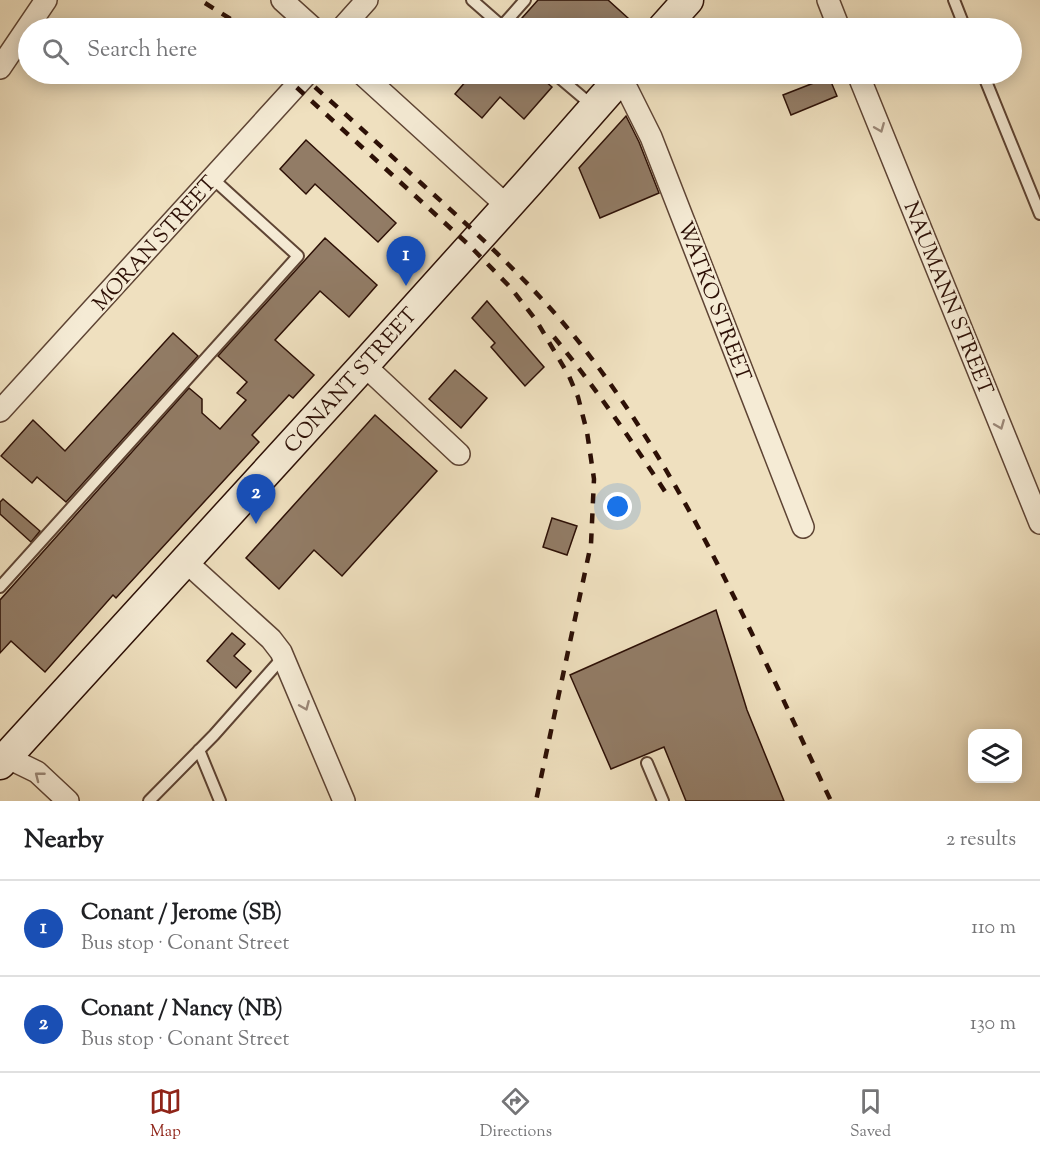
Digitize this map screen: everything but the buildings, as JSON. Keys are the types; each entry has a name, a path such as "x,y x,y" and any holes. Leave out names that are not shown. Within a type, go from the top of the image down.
{"main road":[{"path":"672,18 688,0"},
{"name":"CONANT STREET","path":"2,758 364,365 614,84"}],"street":[{"path":"34,18 46,0"},
{"path":"282,0 302,18"},
{"path":"351,18 367,0"},
{"path":"828,0 835,18"},
{"path":"0,68 18,41"},
{"name":"MORAN STREET","path":"0,411 298,84"},
{"path":"373,84 507,206"},
{"name":"WATKO STREET","path":"626,84 651,137 803,527"},
{"name":"NAUMANN STREET","path":"862,84 1040,523"},
{"path":"364,365 459,454"},
{"path":"184,560 271,639 282,654 344,801"},
{"path":"2,758 37,772 68,801"}],"lane":[{"path":"472,0 492,18"},
{"path":"511,18 525,0"},
{"path":"954,0 961,18"},
{"path":"567,84 594,107"},
{"path":"987,84 1040,214"},
{"path":"0,587 298,256 212,178"},
{"path":"149,801 198,750 282,654"},
{"path":"198,750 220,801"},
{"path":"647,763 663,801"}],"railway":[{"path":"205,3 229,18"},
{"path":"293,84 470,246 510,287 536,320 569,376 578,397 587,432 594,479 591,544 536,801"},
{"path":"311,84 487,243 568,328 624,403 658,457 720,569 831,801"},
{"path":"554,337 599,396 670,499"}],"place":[{"name":"Conant / Jerome (SB)","path":"406,286"},
{"name":"Conant / Nancy (NB)","path":"256,524"}]}
